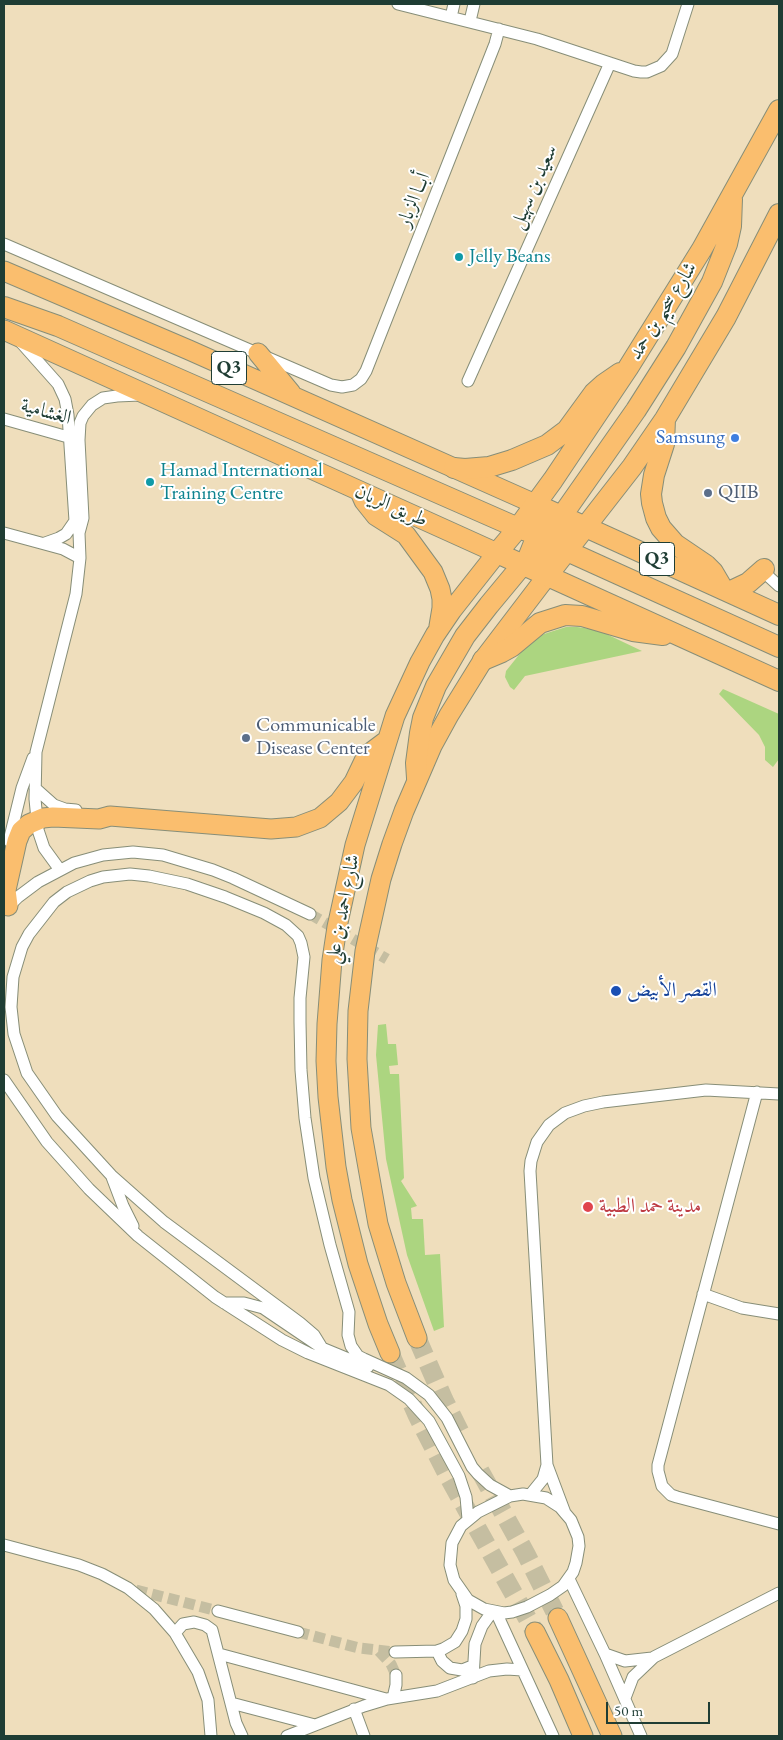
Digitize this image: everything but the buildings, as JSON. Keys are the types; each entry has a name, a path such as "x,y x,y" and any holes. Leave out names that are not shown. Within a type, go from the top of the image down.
{"highway":[{"name":"شارع سحيم بن حمد","path":"535,504 580,442 663,314 779,110"},
{"path":"417,778 416,763 423,718 436,686 465,636 524,565 538,536 562,516 641,403 703,300 715,275 727,244 732,217 731,197"},
{"path":"538,536 569,531 585,526 632,467 702,360 734,303 779,214"},
{"path":"4,307 58,326 538,536 779,647"},
{"path":"454,468 489,467 547,445 567,430 594,393 628,368"},
{"path":"665,419 664,444 652,484 652,503 661,528 675,544 706,565 726,590 748,583 764,569"},
{"name":"Q3","path":"535,504 779,615"},
{"name":"شارع احمد بن علي","path":"497,554 538,536 535,504"},
{"name":"شارع احمد بن علي","path":"547,576 585,526"},
{"path":"538,536 546,560 547,576"},
{"name":"طريق الريان","path":"497,554 779,681"},
{"path":"483,660 507,650 540,623 565,615 582,616 645,633 681,636"}],"main road":[{"name":"Q3","path":"4,271 293,396 535,504"},
{"name":"طريق الريان","path":"10,333 497,554"},
{"path":"258,353 293,396"},
{"path":"360,492 376,516 406,535 434,572 440,589 442,608 435,635"},
{"name":"شارع احمد بن علي","path":"390,1354 367,1294 353,1248 342,1200 331,1134 326,1061 329,992 338,927 355,845 386,741 407,687 435,635 452,610 497,554"},
{"name":"شارع احمد بن علي","path":"417,1338 396,1283 373,1201 361,1128 356,1059 360,988 372,915 392,844 417,778 449,715 483,660 547,576"},
{"path":"6,910 6,890 18,836 24,827 36,821 53,817 98,819 110,816 271,830 296,827 320,818 340,802 370,753 386,741"},
{"path":"558,1618 612,1736"},
{"path":"535,1632 583,1736"}],"street":[{"path":"398,4 499,29 641,72 654,70 661,66 672,54 688,4"},
{"path":"451,17 454,4"},
{"path":"470,21 474,4"},
{"name":"أبــا الزبار","path":"258,353 337,386 348,386 358,382 364,375 496,44 499,29"},
{"name":"سعيد بن سهيل","path":"468,380 610,63"},
{"path":"4,244 258,353"},
{"path":"10,333 58,384 62,392 74,439 83,518 79,534"},
{"path":"4,863 24,782 36,752 76,594 80,558 79,534 75,521 74,439 83,416 97,401 110,397 145,395"},
{"name":"الغشامية","path":"4,419 74,439"},
{"path":"45,543 66,534 75,521"},
{"path":"4,532 63,549 80,558"},
{"path":"764,569 768,576 779,586"},
{"path":"36,752 36,821 44,848 60,870"},
{"path":"35,788 49,802 59,807 97,812 110,816"},
{"name":"شارع احمد بن علي","path":"6,910 27,889 74,863 103,855 133,852 163,855 196,864 233,878 310,914"},
{"path":"322,1348 314,1335 300,1323 164,1222 112,1175 57,1116 27,1072 17,1047 10,1007 11,988 16,962 22,947 35,925 54,902 77,887 103,877 130,874 187,884 256,910 286,925 298,936 304,950 300,998 300,1030 305,1118 314,1178 349,1312 349,1340 354,1351 364,1360 406,1378 427,1398 447,1418 478,1474 490,1485 510,1496"},
{"path":"4,1080 8,1090 67,1166 138,1236 224,1303 282,1340 308,1353 389,1385 409,1399 429,1421 459,1476 466,1497 468,1519"},
{"path":"565,1513 547,1466 530,1171 537,1142 548,1125 556,1118 584,1106 603,1102 686,1091 722,1090 779,1094"},
{"path":"757,1092 658,1465 658,1478 666,1491 677,1497 779,1524"},
{"path":"112,1175 123,1206 138,1236"},
{"path":"703,1294 720,1299 744,1301 779,1314"},
{"path":"224,1303 244,1303 263,1308 322,1348 411,1386 427,1398 429,1421"},
{"path":"530,1495 543,1479 547,1466"},
{"path":"395,1652 444,1649 455,1642 462,1631 466,1612 462,1594 451,1573 450,1557 454,1537 468,1519 488,1506 510,1496 530,1495 546,1498 560,1507 575,1528 579,1546 576,1563 568,1580 557,1591 527,1607 512,1612 494,1612 476,1605 462,1594"},
{"path":"4,1545 89,1569 132,1589 154,1609 175,1633 192,1659 204,1686 210,1714 211,1736"},
{"path":"568,1580 625,1698 641,1736"},
{"path":"604,1654 625,1661 654,1657 779,1593"},
{"path":"212,1630 218,1611 298,1632"},
{"path":"494,1612 553,1736"},
{"path":"472,1672 475,1644 478,1635 494,1612"},
{"path":"175,1633 183,1624 194,1622 205,1624 212,1630 231,1703 242,1736"},
{"path":"437,1650 442,1661 450,1668 472,1672 522,1670"},
{"path":"219,1654 390,1699"},
{"path":"625,1698 629,1683 633,1677 654,1657"},
{"path":"287,1736 354,1709 390,1699 437,1691 472,1672"},
{"path":"390,1699 396,1685 396,1675"},
{"path":"231,1703 315,1725"},
{"path":"354,1709 364,1736"}],"green space":[{"path":"566,627 598,630 642,651 525,676 514,690 510,687 505,677 506,671 526,646 544,634"},
{"path":"723,689 779,714 779,759 773,767 765,760 765,747 759,735 719,694"},
{"path":"386,1024 388,1044 396,1044 398,1065 389,1066 390,1074 399,1074 404,1178 401,1181 417,1206 411,1208 412,1219 423,1219 425,1255 440,1254 444,1327 434,1331 407,1255 386,1159 376,1055 378,1025"}],"tunnel":[{"path":"310,914 387,959"},
{"path":"417,1338 462,1436"},
{"path":"390,1353 417,1415 448,1476 535,1632"},
{"path":"480,1471 526,1554 558,1618"},
{"path":"136,1590 218,1611"},
{"path":"298,1632 359,1648 395,1652"},
{"path":"379,1651 391,1664 396,1675"}],"place":[{"name":"Jelly Beans","path":"459,257"},
{"name":"Samsung","path":"735,438"},
{"name":"Hamad International Training Centre","path":"150,482"},
{"name":"QIIB","path":"708,493"},
{"name":"Communicable Disease Center","path":"246,738"},
{"name":"القصر الأبيض","path":"616,991"},
{"name":"مدينة حمد الطبية","path":"588,1207"}]}
